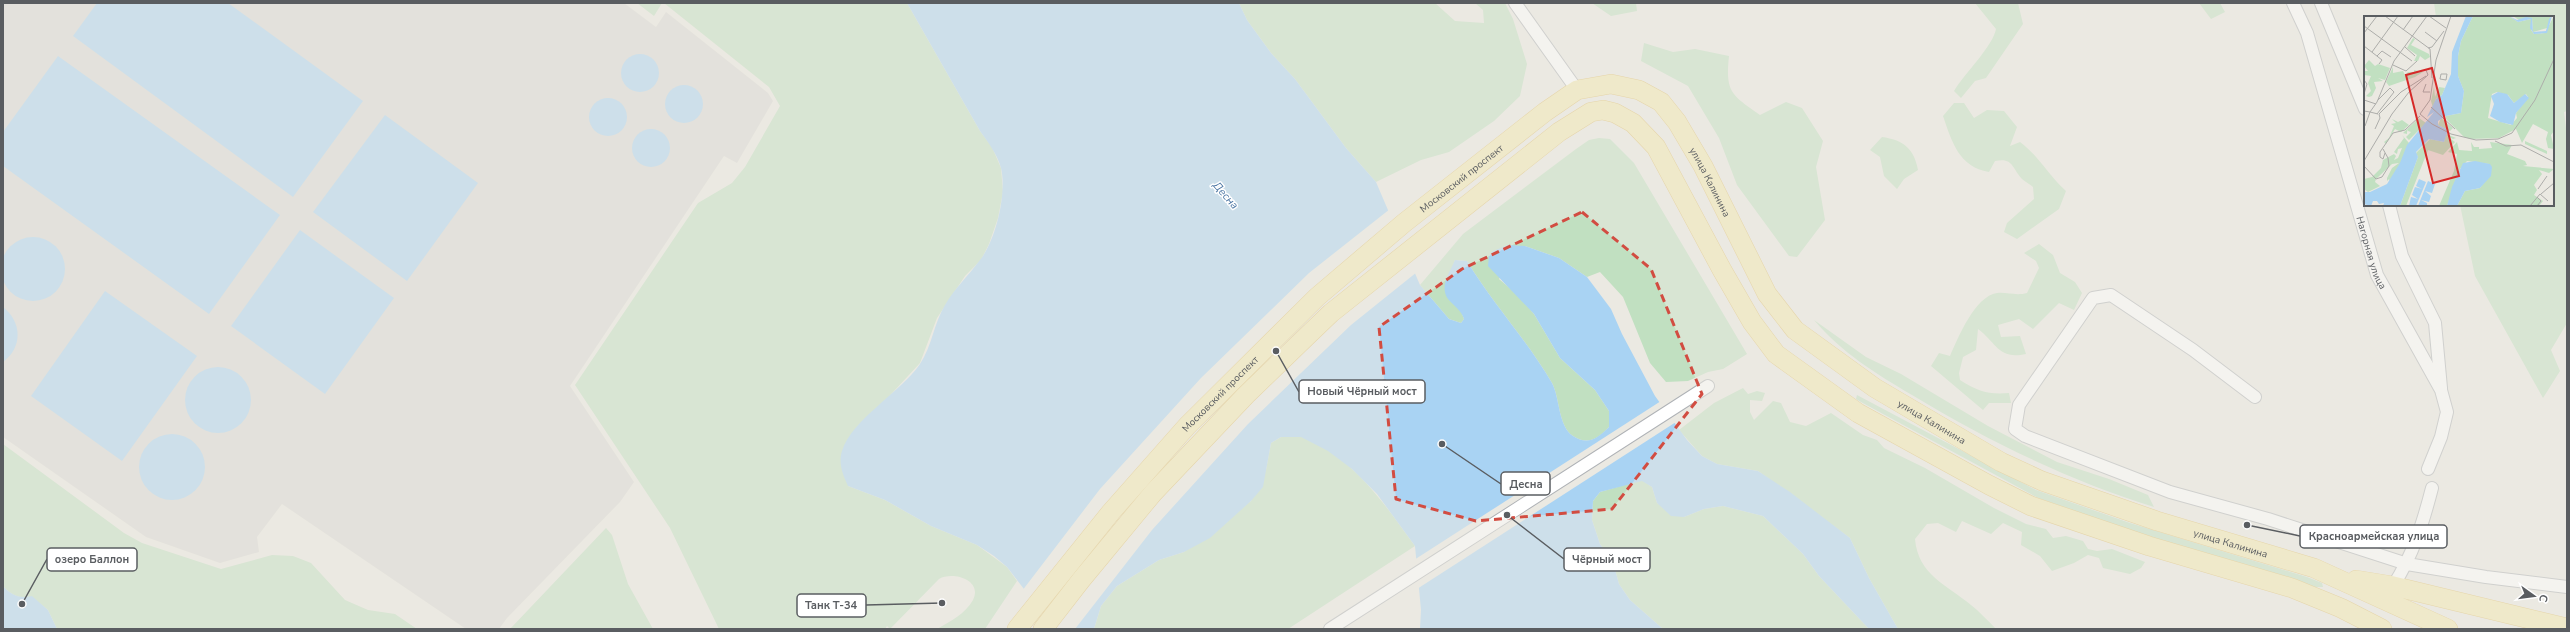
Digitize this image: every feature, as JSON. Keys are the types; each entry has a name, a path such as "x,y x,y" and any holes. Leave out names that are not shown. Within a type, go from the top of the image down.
{"main road":[{"name":"улица Калинина","path":"1545,112 1577,90 1611,84 1639,90 1661,102 1677,122 1703,166 1767,294 1795,330 1875,388 2001,462 2042,481 2157,521 2300,563 2340,579 2448,629"},
{"name":"Московский проспект","path":"1043,629 1085,574 1149,498 1246,395 1331,313 1567,127 1591,112 1603,110 1615,113 1633,123 1648,137 1666,165 1732,288 1776,354 1858,413 1989,485 2031,506 2130,540 2292,588 2341,608 2382,629"},
{"name":"Московский проспект","path":"1017,629 1111,512 1187,426 1284,328 1317,297 1404,222 1545,112"},
{"path":"2340,579 2393,586 2567,628"}],"street":[{"path":"1515,3 1577,90"},
{"name":"Нагорная улица","path":"2293,3 2307,33 2377,275 2441,390 2447,412 2441,437 2428,469"},
{"path":"2321,3 2364,107"},
{"path":"2389,206 2402,256 2435,323 2441,390"},
{"path":"2255,397 2193,350 2111,295 2093,298 2019,405 2015,429 2025,436 2170,492 2268,518 2407,564 2486,577 2567,587"},
{"path":"1330,629 1705,388"},
{"path":"2393,586 2407,564 2421,529 2432,488"}],"highlighted area":[{"path":"1582,212 1651,269 1702,394 1612,509 1476,521 1396,499 1379,327 1462,269"}],"shaded area":[{"path":"3,3 624,3 656,27 666,12 768,93 773,101 737,163 724,156 570,386 634,482 620,502 507,618 499,629 466,629 282,504 257,537 259,552 220,563 146,537 3,437"}],"green space":[{"path":"637,3 662,3 654,16"},
{"path":"664,3 907,3 980,131 992,147 1001,168 1003,192 998,218 989,244 981,260 965,276 937,318 920,363 883,403 848,486 885,500 931,526 977,545 1007,567 1017,581 985,629 937,629 957,617 966,609 973,600 975,593 974,587 970,582 959,577 952,576 939,579 890,629 887,626 885,629 719,629 670,528 575,385 698,203 732,183 745,167 780,106 769,87"},
{"path":"1239,3 1435,3 1455,21 1484,23 1483,10 1475,3 1505,3 1513,19 1527,64 1520,96 1494,121 1449,152 1421,160 1376,182 1346,148 1295,79 1271,53 1247,20"},
{"path":"1592,3 1636,3 1637,11 1611,16"},
{"path":"1975,3 2018,3 2023,24 1986,78 1975,81 1961,98 1954,91 1990,43 1996,29"},
{"path":"2199,3 2220,3 2225,12 2211,19"},
{"path":"2434,3 2567,3 2567,111 2564,112 2567,136 2567,323 2551,350 2560,371 2543,398 2475,276 2460,206 2554,206 2554,16 2436,16"},
{"path":"1644,43 1673,52 1695,49 1729,56 1728,78 1732,92 1743,103 1760,115 1786,102 1802,108 1823,141 1816,167 1825,220 1797,257 1789,256 1737,185 1719,138 1688,86 1641,61"},
{"path":"1954,103 1964,103 1974,118 1987,110 2004,111 2017,127 2010,146 2020,142 2027,147 2066,191 2059,209 2017,239 2004,232 2007,223 2034,199 2033,187 2022,179 2009,162 2001,160 1995,161 1989,172 1970,165 1964,159 1954,144 1943,116"},
{"path":"1882,137 1902,143 1914,156 1916,162 1918,170 1904,179 1897,189 1884,176 1880,157 1870,150"},
{"path":"1599,138 1610,139 1634,163 1747,354 1723,369 1708,372 1688,381 1666,382 1650,363 1623,297 1600,272 1587,277 1559,258 1525,246 1499,279 1518,295 1534,314 1560,358 1595,390 1609,411 1609,427 1597,437 1584,440 1578,439 1568,431 1562,419 1557,396 1552,383 1467,261 1455,260 1453,267 1453,282 1464,319 1461,323 1449,319 1420,285 1463,234 1576,149 1589,140"},
{"path":"2039,244 2053,255 2060,273 2075,282 2082,293 2074,310 2059,303 2033,329 2019,319 1998,325 2001,337 2020,336 2026,354 2009,355 1999,349 1978,329 1976,350 1963,357 1959,373 1960,380 1972,387 1989,393 2009,393 2011,403 1989,403 1983,410 1931,366 1939,353 1950,356 1968,319 1989,296 1997,293 2027,293 2039,268 2036,261 2024,253"},
{"path":"1814,320 1866,357 1901,374 1988,426 2057,462 2109,479 2148,495 2154,507 2091,485 2000,444 1970,428 1912,395 1860,362 1836,343"},
{"path":"1743,388 1748,394 1757,391 1765,393 1762,401 1750,400 1750,412 1754,420 1773,401 1781,403 1790,422 1806,426 1831,413 1863,435 1877,440 1884,448 1925,468 1994,508 2026,524 2046,529 2053,538 2066,536 2083,541 2088,549 2097,551 2112,549 2145,562 2141,568 2130,574 2103,568 2099,558 2088,555 2074,563 2052,571 2040,556 2021,545 2022,532 2003,523 1991,534 1962,521 1956,532 1938,523 1927,524 1915,539 1917,551 1922,562 1935,578 1974,608 1996,629 1898,629 1869,578 1850,538 1758,471 1717,464 1702,456 1679,430 1714,403"},
{"path":"1857,395 2036,490 2130,523 2307,577 2322,583 2323,587 2315,587 2161,541 2038,498 1861,402 1856,399"},
{"path":"1300,436 1320,445 1337,456 1366,483 1380,499 1415,546 1288,629 1094,629 1101,606 1117,586 1159,560 1184,552 1251,501 1266,470 1271,443 1281,437"},
{"path":"3,444 124,533 142,543 221,569 272,555 293,556 311,563 345,600 368,610 395,614 417,629 57,629 48,610 32,597 16,596 3,586"},
{"path":"1642,480 1652,487 1657,503 1684,517 1704,509 1723,506 1763,516 1803,554 1819,576 1869,629 1663,629 1630,600 1619,584 1613,562 1600,544 1592,520 1593,501 1600,492"},
{"path":"606,528 612,535 628,584 653,629 510,629"}],"water":[{"path":"97,3 228,3 363,101 293,197 73,36"},
{"path":"907,3 1239,3 1247,20 1271,53 1295,79 1346,148 1376,182 1420,285 1449,319 1461,323 1464,319 1457,308 1448,299 1445,289 1446,279 1455,260 1467,261 1552,383 1557,396 1562,419 1568,431 1578,439 1592,439 1597,437 1609,427 1609,411 1595,390 1560,358 1534,314 1488,266 1489,256 1493,251 1508,245 1525,246 1559,258 1587,277 1611,309 1622,334 1655,396 1687,440 1702,456 1717,464 1758,471 1790,492 1850,538 1869,578 1898,629 1869,629 1819,576 1803,554 1763,516 1723,506 1704,509 1684,517 1671,516 1657,503 1652,487 1642,481 1600,492 1593,501 1592,520 1600,544 1613,562 1619,584 1630,600 1663,629 1420,629 1421,610 1415,546 1377,494 1352,469 1328,451 1301,437 1281,437 1271,443 1263,487 1251,501 1210,538 1184,552 1159,560 1117,586 1101,606 1094,629 1055,629 1007,567 994,556 977,545 931,526 885,500 848,486 844,478 841,455 847,439 866,417 901,385 920,364 945,305 986,251 995,229 1001,203 1002,178 1001,168 997,158"},
{"path":"636,54 644,54 654,59 658,66 658,80 654,87 644,92 636,92 626,87 624,84 621,77 621,69 626,59 629,57"},
{"path":"58,56 280,215 209,314 3,166 3,132"},
{"path":"680,85 688,85 698,90 702,97 702,111 698,118 688,123 680,123 670,118 668,115 665,108 665,100 670,90 673,88"},
{"path":"604,98 612,98 622,103 626,110 626,124 622,131 612,136 604,136 594,131 592,128 589,121 589,113 594,103 597,101"},
{"path":"385,115 478,183 407,281 313,212"},
{"path":"647,129 655,129 665,134 669,141 669,155 665,162 655,167 647,167 637,162 635,159 632,152 632,144 637,134 640,132"},
{"path":"300,230 394,298 325,394 231,326"},
{"path":"27,237 39,237 56,246 63,257 65,269 63,281 56,292 39,301 27,301 15,296 6,287 1,275 1,263 6,251 15,242"},
{"path":"105,291 197,356 122,461 31,396"},
{"path":"3,307 14,320 18,334 14,349 10,356 3,362"},
{"path":"211,367 225,367 237,372 246,381 251,393 249,413 242,424 225,433 211,433 199,428 190,419 185,407 185,393 190,381 199,372"},
{"path":"165,434 179,434 191,439 200,448 205,460 203,480 196,491 179,500 165,500 153,495 144,486 139,474 139,460 144,448 153,439"},
{"path":"3,586 16,596 32,596 48,610 57,629 3,629"}],"pier":[{"path":"1390,209 1417,272 1351,325 1248,424 1152,530 1075,629 1053,629 1022,591 1100,489 1201,378 1309,273"},
{"path":"1661,401 1676,422 1417,589 1414,560"}],"place":[{"name":"Новый Чёрный мост","path":"1276,351"},
{"name":"Десна","path":"1442,444"},
{"name":"Чёрный мост","path":"1507,515"},
{"name":"Красноармейская улица","path":"2247,525"},
{"name":"Танк Т-34","path":"942,603"},
{"name":"озеро Баллон","path":"22,604"}]}
